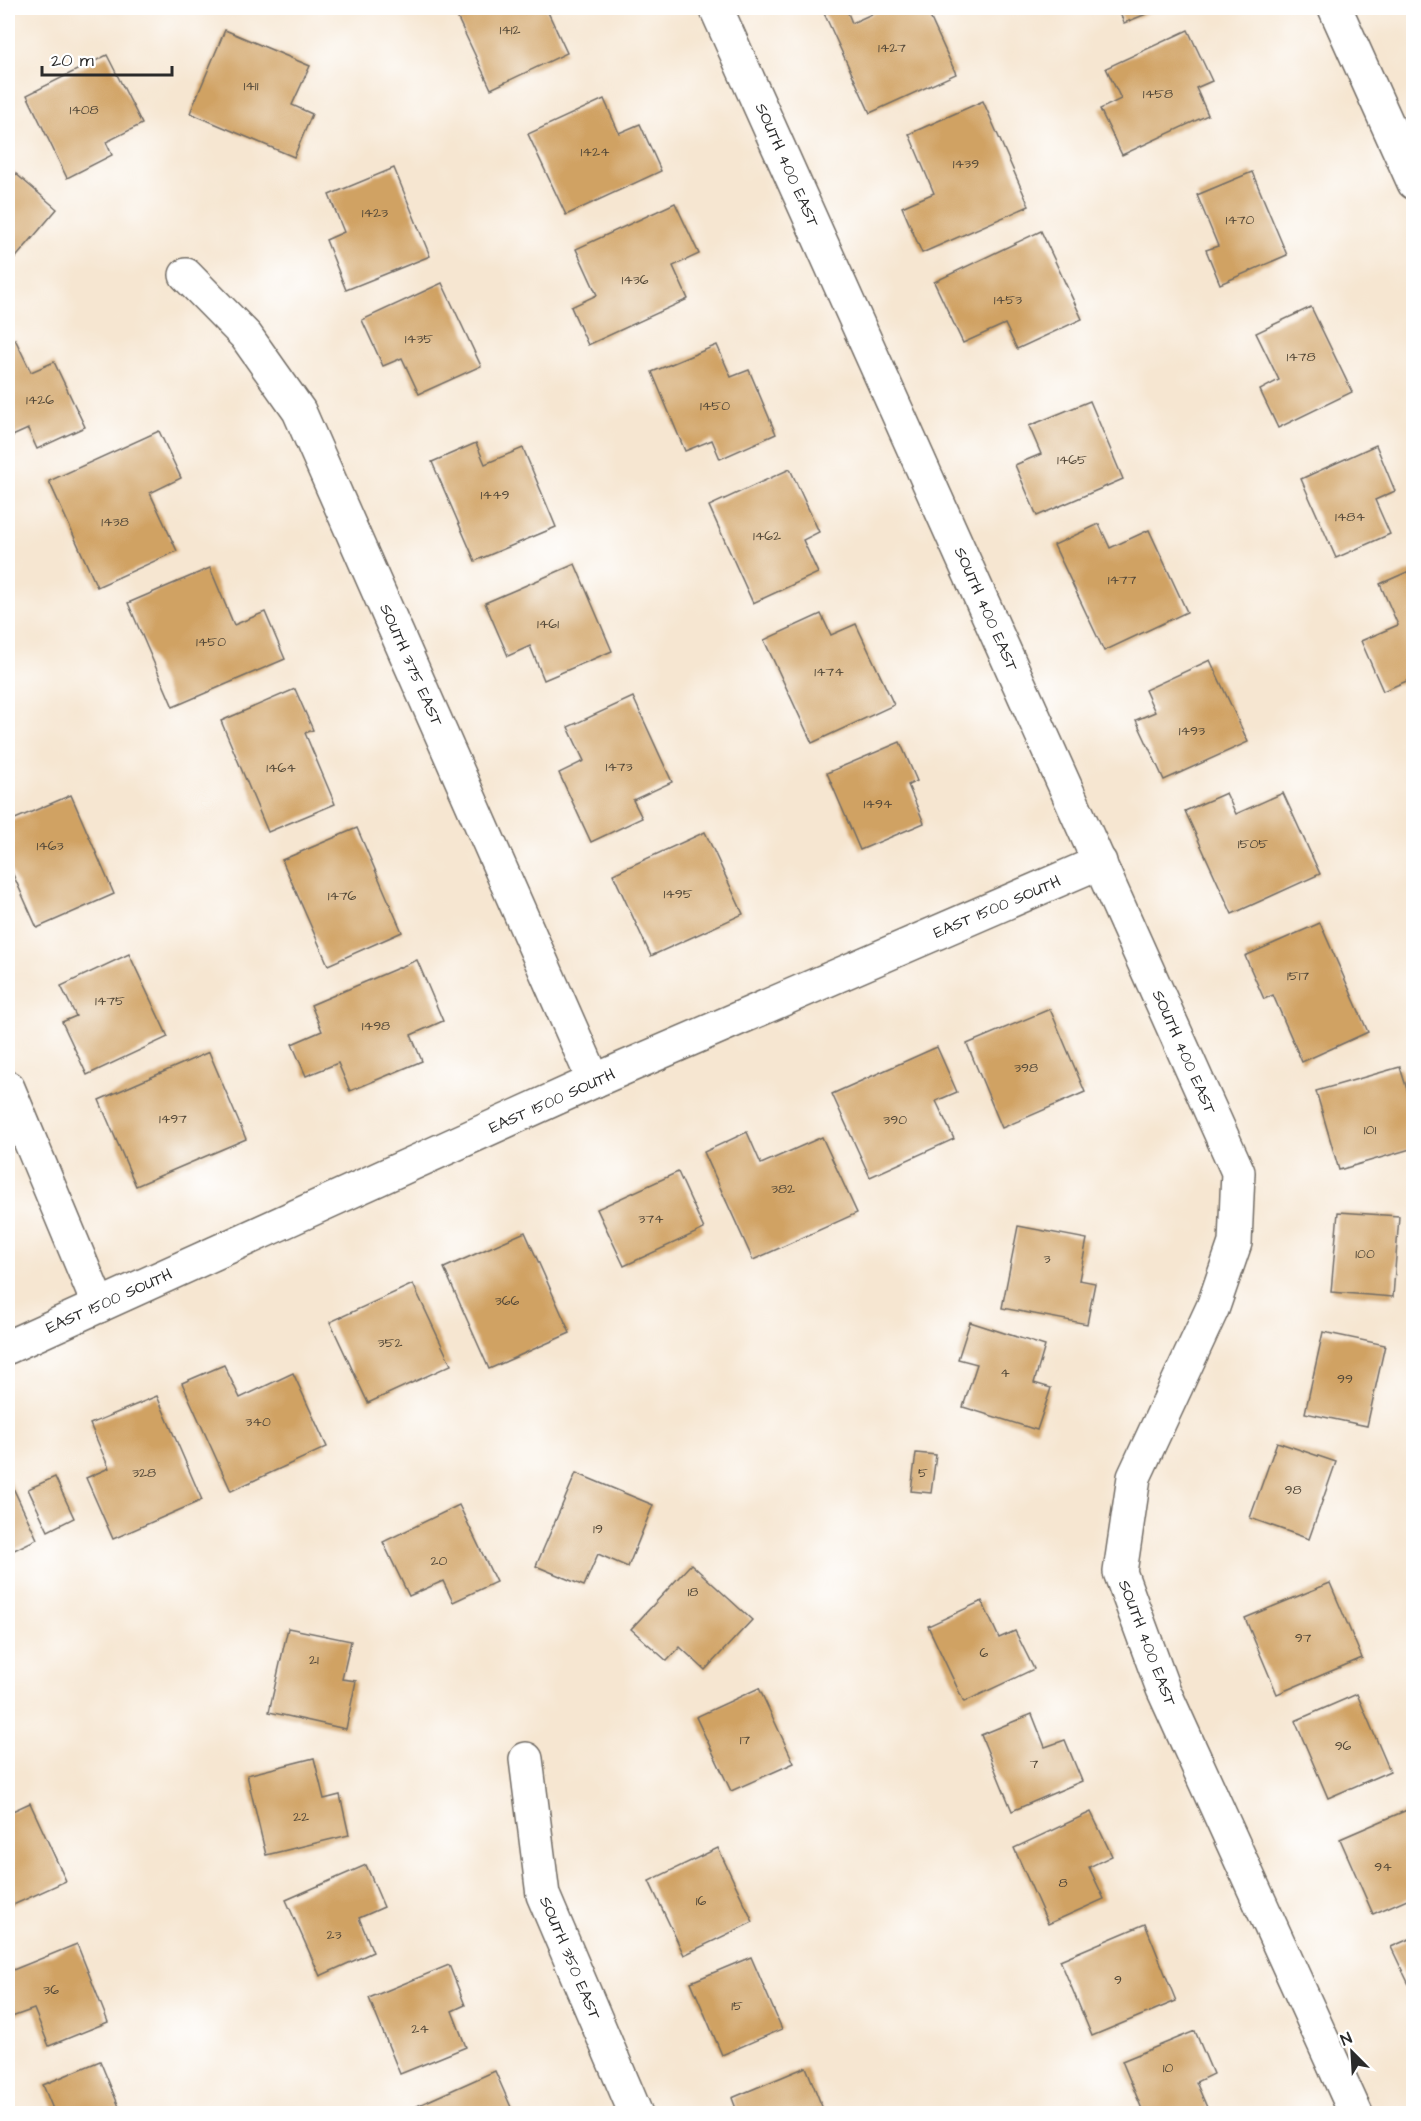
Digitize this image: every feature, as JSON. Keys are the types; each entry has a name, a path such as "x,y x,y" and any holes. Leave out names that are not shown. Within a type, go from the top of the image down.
{"street":[{"name":"SOUTH 400 EAST","path":"716,8 1238,1172 1235,1243 1213,1307 1134,1477 1120,1572 1163,1689 1356,2114"},
{"path":"1335,8 1409,163"},
{"name":"SOUTH 375 EAST","path":"186,275 246,336 299,411 594,1081"},
{"name":"EAST 1500 SOUTH","path":"8,1347 594,1081 1100,862"},
{"path":"8,1088 99,1306"},
{"name":"SOUTH 350 EAST","path":"526,1759 543,1895 636,2114"}],"building":[{"path":"453,8 546,8 567,53 491,89"},
{"path":"830,8 846,8 852,23 885,8 926,8 956,74 870,113 823,11"},
{"path":"1118,8 1161,8 1124,23"},
{"path":"225,30 310,66 292,105 312,114 294,157 190,113"},
{"path":"1188,30 1212,81 1196,88 1208,115 1122,155 1100,109 1121,99 1106,68"},
{"path":"107,55 142,124 106,142 112,155 67,178 27,95"},
{"path":"604,99 619,133 640,124 661,171 566,215 528,134"},
{"path":"983,101 1029,206 922,253 902,207 934,193 909,134"},
{"path":"8,167 57,209 12,262 8,258"},
{"path":"394,168 430,256 346,290 326,240 344,232 329,195"},
{"path":"1252,172 1287,255 1220,284 1206,250 1218,246 1197,195"},
{"path":"675,203 699,254 673,266 688,299 588,345 571,307 597,295 576,249"},
{"path":"1041,231 1082,319 1017,349 1005,324 963,343 934,282"},
{"path":"442,283 481,366 419,394 402,358 383,366 362,320"},
{"path":"1311,307 1352,392 1278,428 1260,390 1279,380 1256,333"},
{"path":"15,339 31,372 54,362 85,427 37,449 28,429 8,438 8,342"},
{"path":"717,345 731,377 749,370 776,434 720,459 712,440 685,451 652,372"},
{"path":"1090,401 1123,479 1037,516 1015,465 1041,454 1029,426"},
{"path":"159,431 181,478 150,493 177,551 97,587 49,481"},
{"path":"476,443 485,464 523,448 556,527 475,561 432,462"},
{"path":"1376,445 1395,491 1375,500 1390,534 1336,558 1301,479"},
{"path":"790,469 819,532 803,540 818,573 753,603 709,506"},
{"path":"1099,524 1110,548 1149,530 1187,612 1104,651 1054,545"},
{"path":"575,564 612,651 544,680 530,646 508,656 485,603"},
{"path":"210,568 234,625 265,612 285,659 173,707 128,603"},
{"path":"1414,569 1414,678 1383,691 1361,641 1398,625 1380,584"},
{"path":"821,614 831,635 856,624 894,705 812,743 764,640"},
{"path":"1210,660 1248,742 1164,780 1136,720 1155,712 1145,690"},
{"path":"295,689 313,730 305,733 335,804 268,832 221,721"},
{"path":"633,697 672,782 633,800 642,818 591,842 559,773 584,761 568,727"},
{"path":"900,742 917,781 908,785 924,823 860,850 827,773"},
{"path":"1226,793 1236,814 1283,793 1320,874 1232,914 1185,811"},
{"path":"71,795 114,894 37,928 11,870 8,871 8,822"},
{"path":"357,828 402,932 328,965 282,860"},
{"path":"705,832 743,914 651,956 613,874"},
{"path":"1320,923 1368,1032 1302,1062 1273,995 1264,999 1245,956"},
{"path":"129,954 168,1037 87,1075 62,1022 76,1016 61,986"},
{"path":"417,960 443,1021 411,1035 422,1061 350,1091 338,1063 306,1076 292,1044 322,1031 311,1005"},
{"path":"1050,1009 1085,1092 1002,1128 967,1044"},
{"path":"937,1047 957,1092 936,1101 954,1139 870,1177 832,1094"},
{"path":"209,1052 246,1139 136,1186 99,1100"},
{"path":"1400,1067 1414,1112 1414,1148 1339,1170 1316,1091"},
{"path":"747,1132 761,1164 822,1137 857,1213 753,1260 704,1152"},
{"path":"678,1172 704,1229 624,1266 597,1209"},
{"path":"1338,1212 1399,1216 1393,1297 1331,1292"},
{"path":"1018,1226 1087,1239 1079,1280 1095,1283 1087,1324 1002,1308"},
{"path":"525,1232 570,1333 489,1369 444,1268"},
{"path":"413,1284 451,1365 368,1403 330,1322"},
{"path":"970,1322 1045,1346 1034,1383 1051,1388 1037,1430 963,1407 977,1364 958,1359"},
{"path":"1323,1332 1385,1345 1367,1426 1305,1413"},
{"path":"224,1365 240,1398 293,1373 327,1447 231,1491 182,1383"},
{"path":"157,1396 202,1500 113,1539 86,1478 109,1468 90,1424"},
{"path":"1277,1442 1336,1462 1309,1539 1250,1518"},
{"path":"916,1453 936,1455 931,1493 911,1491"},
{"path":"576,1473 653,1505 628,1567 598,1554 584,1586 536,1566"},
{"path":"8,1477 37,1539 8,1553"},
{"path":"55,1477 74,1518 48,1531 28,1489"},
{"path":"459,1505 496,1582 453,1602 443,1581 409,1596 383,1542"},
{"path":"691,1564 752,1620 705,1670 680,1647 667,1661 631,1629"},
{"path":"1330,1583 1362,1658 1277,1694 1245,1618"},
{"path":"982,1601 999,1638 1015,1631 1034,1669 964,1702 928,1626"},
{"path":"288,1628 351,1641 342,1679 356,1681 346,1729 269,1712"},
{"path":"759,1688 794,1763 731,1791 696,1717"},
{"path":"1357,1694 1390,1771 1328,1798 1295,1721"},
{"path":"1032,1714 1045,1747 1065,1740 1082,1781 1012,1811 981,1735"},
{"path":"314,1758 324,1799 340,1795 349,1835 266,1855 247,1775"},
{"path":"30,1803 66,1881 11,1906 8,1899 8,1813"},
{"path":"1414,1807 1414,1896 1373,1914 1340,1839"},
{"path":"1091,1812 1112,1856 1089,1867 1104,1899 1048,1924 1014,1848"},
{"path":"718,1848 753,1922 684,1955 649,1881"},
{"path":"366,1865 384,1907 359,1918 373,1952 320,1976 286,1900"},
{"path":"1145,1924 1176,2001 1092,2036 1060,1960"},
{"path":"1414,1937 1414,1995 1391,1947"},
{"path":"77,1944 108,2022 49,2046 34,2009 9,2018 8,1972"},
{"path":"751,1957 782,2029 722,2055 691,1982"},
{"path":"449,1965 465,2005 452,2011 466,2047 400,2074 369,1998"},
{"path":"1195,2031 1213,2074 1196,2082 1209,2112 1144,2114 1122,2061"},
{"path":"100,2061 122,2114 55,2114 43,2085"},
{"path":"806,2067 825,2114 738,2114 732,2098"},
{"path":"495,2071 514,2114 420,2114 417,2106"}]}
